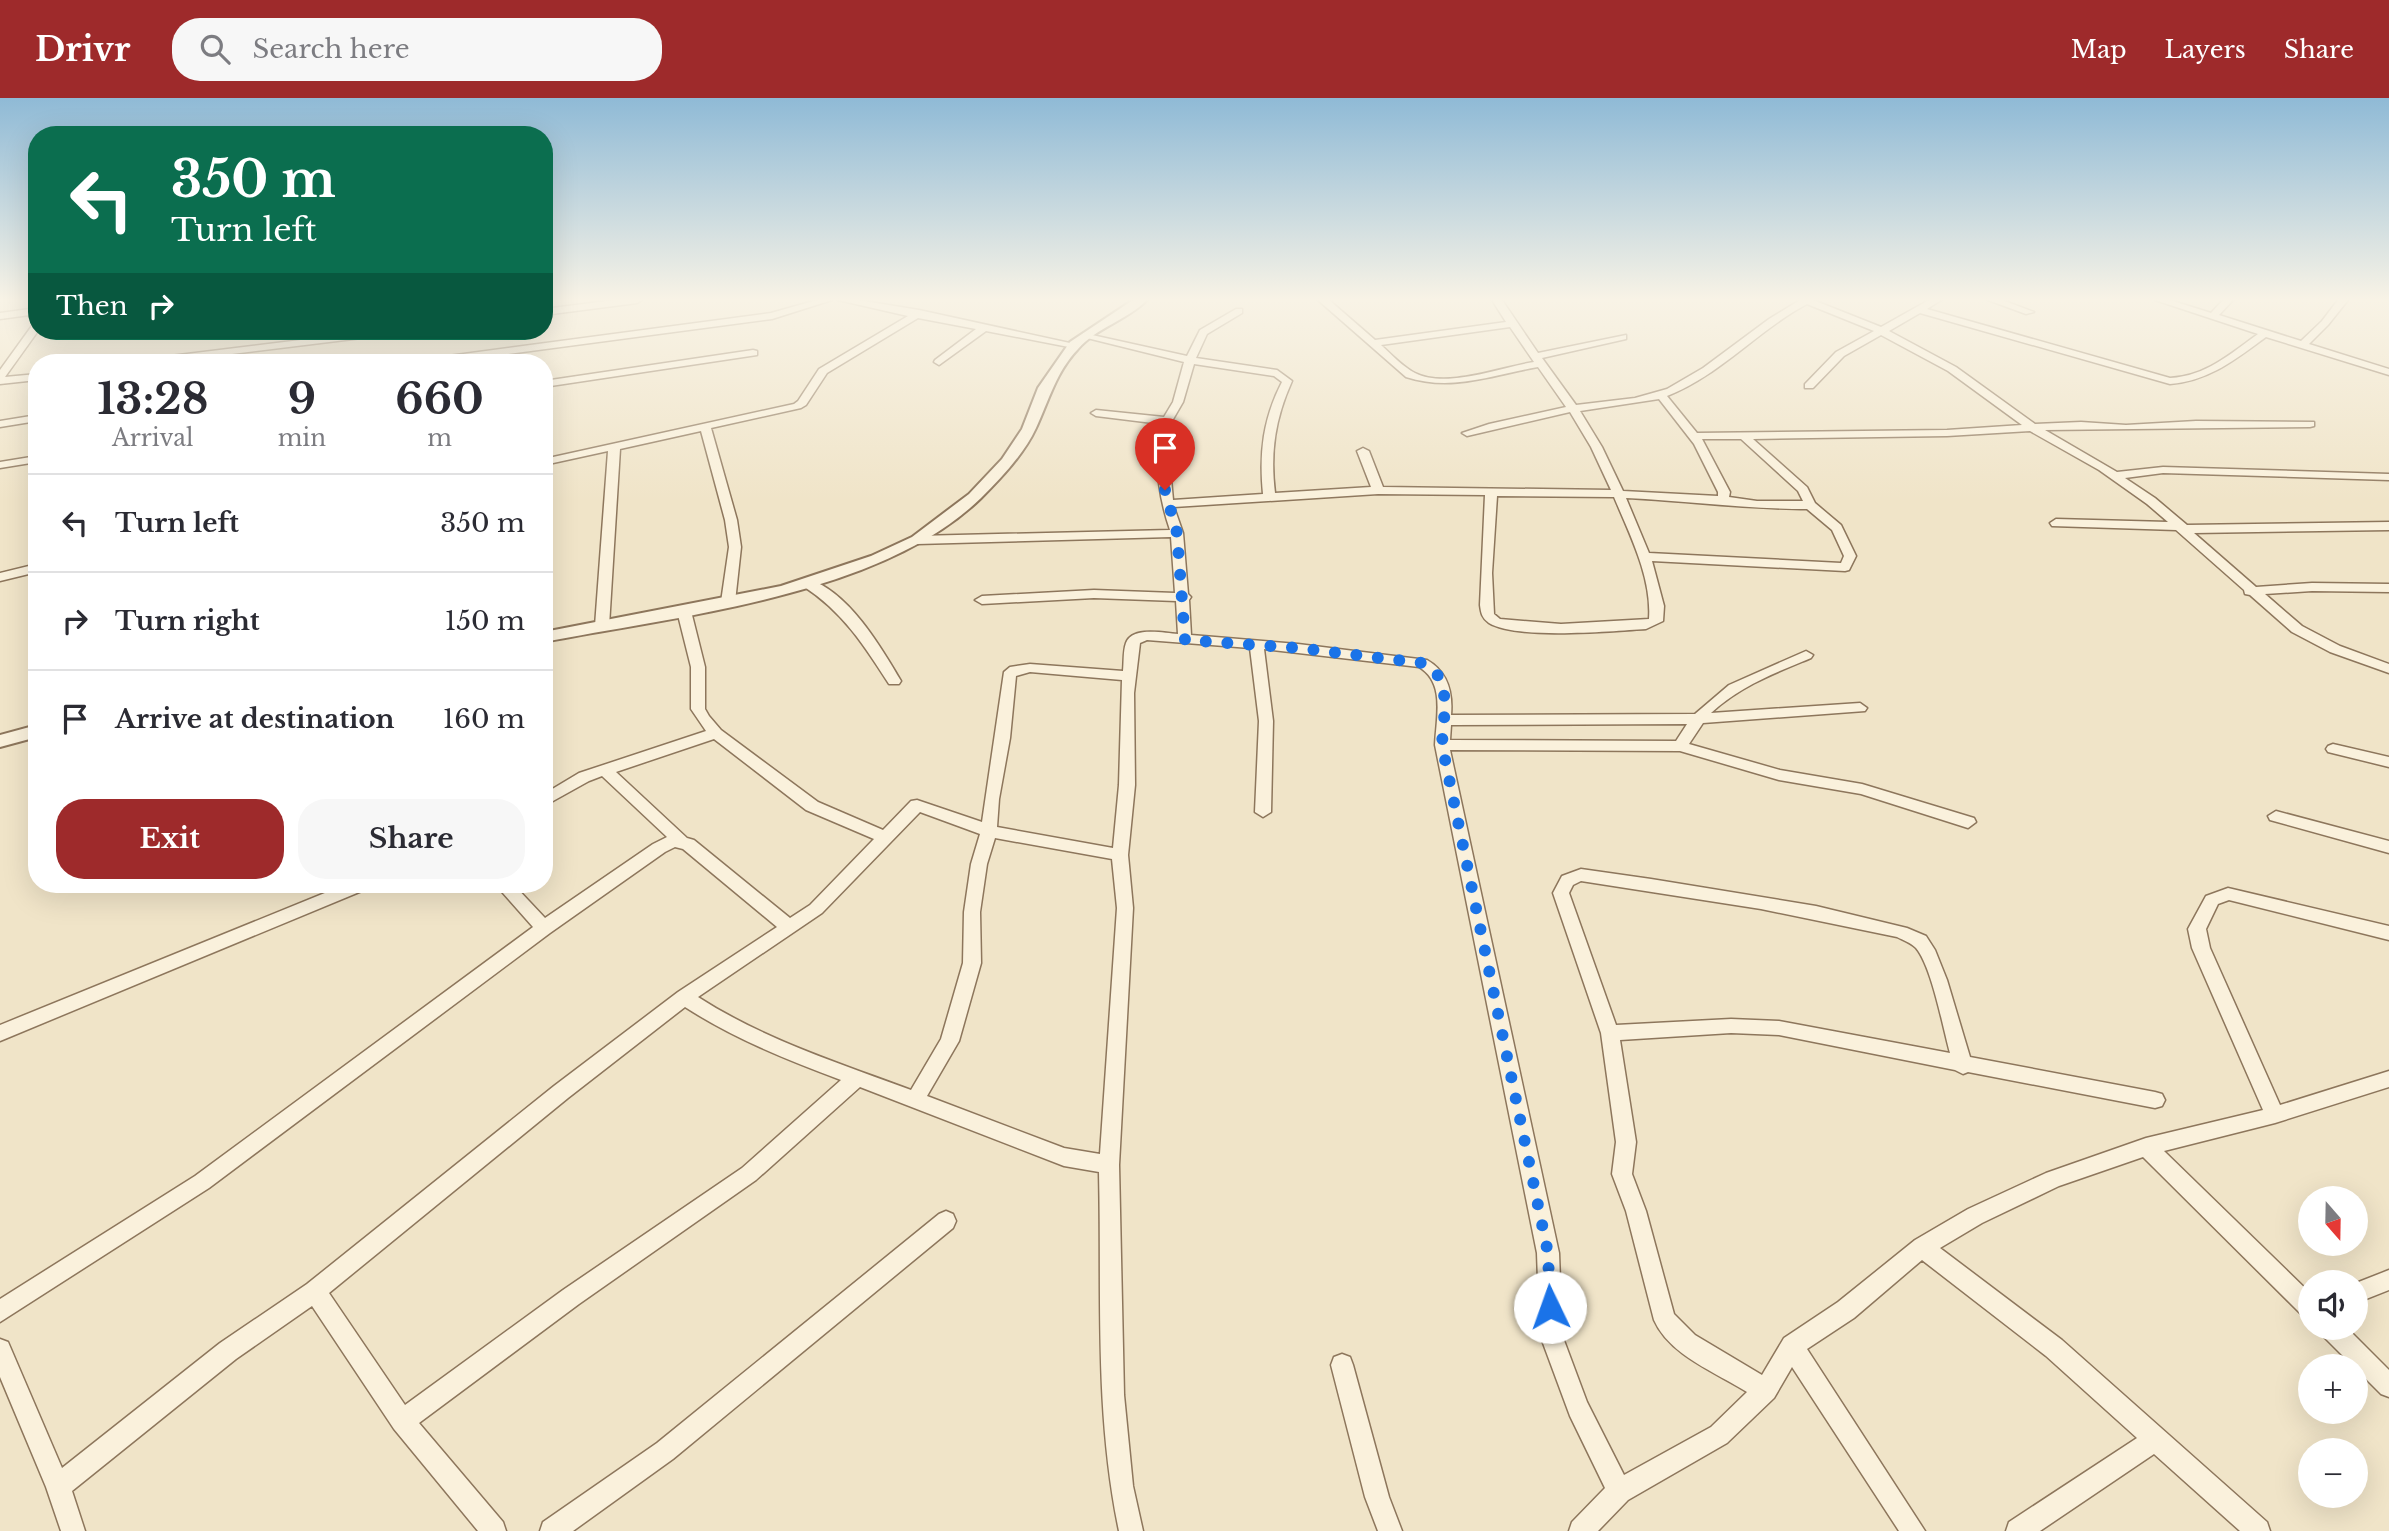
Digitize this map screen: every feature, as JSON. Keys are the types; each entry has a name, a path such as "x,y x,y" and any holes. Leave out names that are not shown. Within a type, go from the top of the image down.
{"street":[{"path":"553,383 659,367"},
{"path":"553,460 803,403 823,371 830,367"},
{"path":"553,635 728,602 808,583 876,559 917,540 965,504 1007,462 1029,429 1044,387 1059,367"},
{"path":"1185,640 1184,597 1177,533 1167,503 1162,447 1167,421 1178,401 1188,367"},
{"path":"1236,367 1277,373 1286,378 1266,435 1265,458 1269,496"},
{"path":"1401,367 1410,375 1426,382 1444,382 1507,367"},
{"path":"1492,491 1488,616 1496,623 1559,628 1652,624 1658,617 1645,557 1602,456 1541,367"},
{"path":"1467,433 1571,409 1661,395 1709,367"},
{"path":"1809,386 1828,367"},
{"path":"1948,367 2034,429 2115,476 2183,528 2250,591 2311,638 2389,669"},
{"path":"2120,367 2170,381 2196,379 2217,367"},
{"path":"0,379 28,377"},
{"path":"1661,395 1694,436 1724,492 1723,500"},
{"path":"1096,413 1167,421"},
{"path":"0,424 28,419"},
{"path":"1694,436 1947,433 2081,425 2126,428 2196,424 2310,424"},
{"path":"705,427 731,520 735,547 728,602"},
{"path":"1645,557 1844,567 1850,556 1837,528 1810,505 1802,489 1748,440 1746,435"},
{"path":"602,626 614,448"},
{"path":"1363,451 1378,490"},
{"path":"0,465 28,460"},
{"path":"2115,476 2163,470 2389,477"},
{"path":"1167,503 1378,490 1616,494 1723,500 1756,505 1810,505"},
{"path":"2056,523 2183,528 2389,526"},
{"path":"917,540 1177,533"},
{"path":"0,577 28,570"},
{"path":"808,583 830,596 863,630 894,681"},
{"path":"2250,591 2312,587 2389,587"},
{"path":"982,600 1094,594 1184,597"},
{"path":"684,611 698,667 698,709 716,733 812,806 883,837"},
{"path":"1130,1531 1116,1441 1109,1365 1110,1165 1125,908 1120,855 1127,785 1129,676 1133,642 1137,638 1256,644 1430,666 1443,680 1442,745 1548,1253 1551,1335 1578,1408 1619,1491"},
{"path":"1256,644 1266,721 1263,812"},
{"path":"1680,746 1696,719 1736,684 1806,656"},
{"path":"915,1100 950,1041 972,963 972,912 979,864 989,831 1009,675 1015,670 1030,668 1129,676"},
{"path":"1443,720 1696,719 1860,708"},
{"path":"0,741 28,733"},
{"path":"553,796 584,777 716,733"},
{"path":"1442,745 1680,746 1779,775 1873,792 1968,822"},
{"path":"2333,749 2389,762"},
{"path":"606,771 681,841 790,928"},
{"path":"58,1487 228,1351 315,1291 550,1100 684,997 790,928 831,894 883,837 917,805 989,831 1120,855"},
{"path":"2276,816 2389,847"},
{"path":"0,1311 202,1182 544,928 659,848 681,841"},
{"path":"1766,1390 1687,1343 1665,1320 1636,1211 1622,1174 1626,1142 1610,1033 1561,893 1564,883 1581,875 1908,932 1926,948 1963,1066"},
{"path":"0,1033 341,893"},
{"path":"511,893 544,928"},
{"path":"2275,1115 2202,948 2197,929 2212,900 2228,894 2389,933"},
{"path":"684,997 752,1036 857,1078 1064,1157 1110,1165"},
{"path":"1610,1033 1731,1026 1779,1028 1963,1066 2155,1100"},
{"path":"402,1421 570,1297 749,1174 857,1078"},
{"path":"1584,1530 1619,1491 1719,1435 1766,1390 1792,1346 1846,1310 1922,1247 1975,1216 2053,1179 2146,1147 2275,1115 2389,1079"},
{"path":"2146,1147 2298,1296"},
{"path":"552,1531 665,1451 946,1221"},
{"path":"1922,1247 2054,1348 2258,1531"},
{"path":"2368,1288 2389,1280"},
{"path":"315,1291 402,1421 494,1531"},
{"path":"2344,1340 2389,1386"},
{"path":"1792,1346 1913,1531"},
{"path":"0,1350 58,1487 73,1531"},
{"path":"1342,1365 1377,1497 1390,1531"},
{"path":"2018,1531 2154,1440"}],"route":[{"path":"1165,490 1177,533 1184,597 1185,640 1298,648 1422,663 1436,669 1443,680 1442,745 1548,1253 1550,1307"}]}
